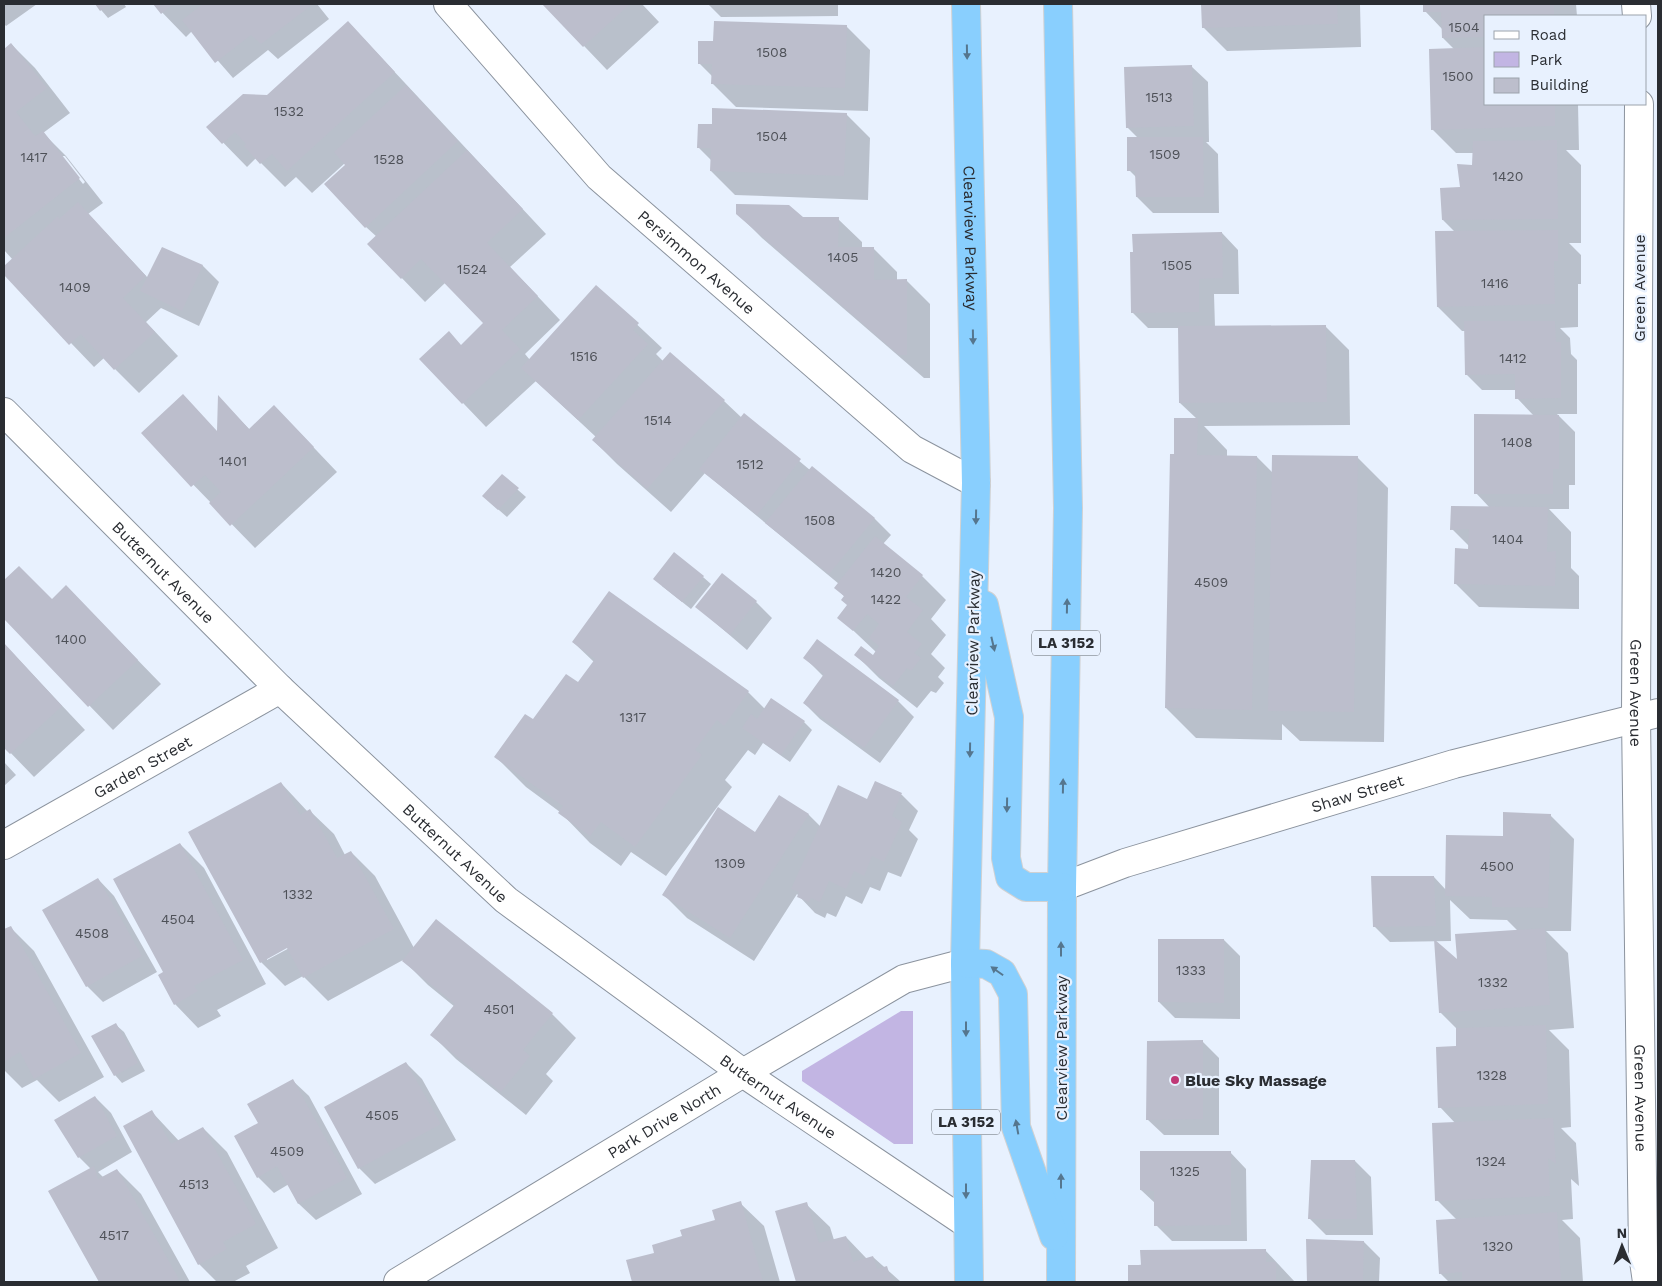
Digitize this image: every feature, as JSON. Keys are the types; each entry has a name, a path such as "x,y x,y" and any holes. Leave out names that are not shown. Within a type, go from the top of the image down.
{"highway":[{"name":"Clearview Parkway","path":"966,4 976,483 965,963 966,1223 969,1282"},
{"name":"Clearview Parkway","path":"1058,4 1068,508 1062,887 1061,1269"},
{"path":"975,562 1009,716 1006,858 1010,877 1026,887 1062,887"},
{"path":"965,963 986,964 1002,973 1013,994 1016,1127 1061,1269"}],"street":[{"name":"Persimmon Avenue","path":"448,4 599,176 912,449 976,483"},
{"name":"Green Avenue","path":"1639,105 1649,170 1647,715 1651,1253 1647,1282"},
{"name":"Butternut Avenue","path":"4,412 280,689 506,900 743,1073 966,1223"},
{"name":"Garden Street","path":"4,845 280,689"},
{"name":"Shaw Street","path":"1062,887 1125,863 1454,764 1647,715"},
{"name":"Park Drive North","path":"398,1282 743,1073 904,979 965,963"}],"green space":[{"path":"901,1011 913,1011 913,1144 894,1144 802,1081 802,1071"}],"building":[{"path":"95,4 111,4 100,11"},
{"path":"153,4 173,4 161,14"},
{"path":"203,4 313,4 261,44 251,35 215,63 182,20"},
{"path":"542,4 630,4 583,47"},
{"path":"1201,4 1337,4 1338,24 1202,28"},
{"path":"1423,4 1554,4 1554,15 1484,15 1484,37 1442,38 1441,12 1423,12"},
{"path":"348,21 395,72 287,171 272,154 260,164 244,146 246,144 235,132 222,144 206,127 243,94 267,95"},
{"path":"714,21 847,25 845,88 711,84 712,64 698,64 698,41 713,41"},
{"path":"11,43 47,88 16,112 35,136 43,131 80,178 4,238 4,49"},
{"path":"1484,47 1484,105 1555,105 1555,126 1431,130 1429,49"},
{"path":"1192,65 1194,126 1126,128 1124,67"},
{"path":"406,85 458,141 365,228 324,184 345,165 334,152"},
{"path":"712,108 847,113 844,176 710,171 711,148 697,148 698,124 712,124"},
{"path":"1127,137 1203,137 1204,197 1136,197 1135,171 1127,171"},
{"path":"1557,140 1558,219 1442,220 1440,188 1460,187 1457,164 1472,165 1473,141"},
{"path":"467,150 523,209 487,243 538,296 502,330 520,349 462,404 419,359 449,331 461,345 483,323 421,259 401,279 367,244"},
{"path":"78,202 146,276 123,298 155,332 114,370 81,334 69,345 4,275 4,266 58,216 59,219"},
{"path":"736,204 789,205 803,217 839,217 838,247 874,247 874,280 907,279 907,355 899,355 736,214"},
{"path":"1558,230 1558,261 1554,261 1555,304 1437,307 1435,231"},
{"path":"1222,232 1223,278 1199,279 1199,312 1131,313 1130,252 1133,252 1132,234"},
{"path":"162,247 203,265 182,311 140,291"},
{"path":"596,285 639,323 633,330 648,344 578,420 521,368"},
{"path":"1464,321 1555,321 1556,342 1561,342 1561,398 1515,399 1515,374 1465,375"},
{"path":"1326,325 1327,402 1179,403 1178,326"},
{"path":"670,352 725,400 647,489 592,440"},
{"path":"183,394 217,431 218,395 249,429 274,405 314,447 230,526 209,503 221,492 205,475 191,487 141,433"},
{"path":"744,413 801,459 757,515 699,469"},
{"path":"1474,414 1559,415 1559,469 1553,469 1553,494 1474,494"},
{"path":"1174,418 1198,418 1197,455 1257,456 1252,710 1165,708 1170,454 1174,454"},
{"path":"1272,455 1358,456 1354,712 1268,711"},
{"path":"812,466 875,518 829,574 765,523"},
{"path":"502,474 519,488 498,510 482,496"},
{"path":"1451,506 1548,507 1547,552 1556,551 1555,586 1454,584 1455,548 1468,549 1469,529 1450,530"},
{"path":"875,536 923,575 906,597 923,610 907,632 922,644 914,653 921,658 911,671 907,668 893,686 854,655 861,646 873,655 879,646 869,638 879,624 867,614 853,631 837,618 847,605 841,600 844,596 834,588"},
{"path":"674,552 704,576 682,602 653,579"},
{"path":"19,566 52,599 66,585 138,660 88,707 4,619 4,580"},
{"path":"722,573 757,601 730,635 695,607"},
{"path":"609,591 749,691 724,726 717,720 695,750 702,755 635,847 601,822 590,836 558,813 563,806 494,757 525,714 533,719 566,674 578,682 595,659 572,642"},
{"path":"817,639 899,700 864,748 803,703 824,674 803,658"},
{"path":"4,643 62,706 10,754 4,748"},
{"path":"771,698 805,721 781,755 742,728 751,714 757,719"},
{"path":"875,781 902,793 892,816 902,822 884,862 872,856 864,876 854,871 846,889 829,881 820,902 811,898 809,902 797,897 799,892 791,889 838,785 867,799"},
{"path":"281,782 300,815 310,809 337,858 351,851 394,929 303,978 287,948 260,963 188,832"},
{"path":"779,795 809,814 730,938 662,895 718,807 755,832"},
{"path":"1503,812 1551,814 1548,908 1492,907 1492,897 1445,896 1446,835 1503,836"},
{"path":"180,843 243,960 194,986 198,991 174,1005 158,975 163,972 113,879"},
{"path":"1371,876 1434,876 1436,926 1373,927"},
{"path":"98,878 142,956 86,987 42,910"},
{"path":"436,919 553,1013 523,1050 530,1056 501,1092 430,1035 455,1004 402,961"},
{"path":"11,926 81,1053 34,1079 20,1052 4,1062 4,929"},
{"path":"1545,928 1550,1005 1439,1013 1434,939 1457,959 1455,934"},
{"path":"1158,939 1224,939 1224,1003 1158,1002"},
{"path":"116,1023 138,1063 114,1076 91,1036"},
{"path":"1546,1025 1548,1104 1438,1108 1436,1047 1456,1046 1456,1028"},
{"name":"Blue Sky Massage","path":"1203,1040 1203,1119 1146,1120 1147,1041"},
{"path":"406,1062 441,1124 358,1169 324,1107"},
{"path":"293,1079 347,1178 298,1204 277,1166 257,1178 234,1136 258,1123 247,1104"},
{"path":"95,1096 117,1136 78,1158 54,1120"},
{"path":"152,1110 171,1144 203,1127 256,1224 223,1242 227,1249 198,1265 123,1126"},
{"path":"1553,1118 1556,1164 1548,1158 1550,1196 1435,1201 1432,1123"},
{"path":"1140,1151 1231,1151 1231,1225 1154,1226 1154,1191 1140,1190"},
{"path":"1311,1160 1355,1160 1357,1219 1308,1219"},
{"path":"94,1166 98,1179 117,1169 179,1279 173,1282 99,1282 48,1191"},
{"path":"741,1201 763,1282 632,1282 626,1260 654,1253 652,1245 682,1236 680,1230 715,1220 712,1210"},
{"path":"807,1202 819,1243 846,1236 853,1262 873,1256 877,1269 887,1266 892,1282 796,1282 775,1211"},
{"path":"1557,1212 1561,1282 1462,1282 1462,1272 1439,1274 1436,1220"},
{"path":"1306,1239 1364,1241 1363,1282 1307,1282"},
{"path":"1266,1249 1266,1262 1276,1262 1276,1282 1128,1282 1128,1265 1141,1265 1140,1250"}],"place":[{"name":"Blue Sky Massage","path":"1175,1080"}]}
